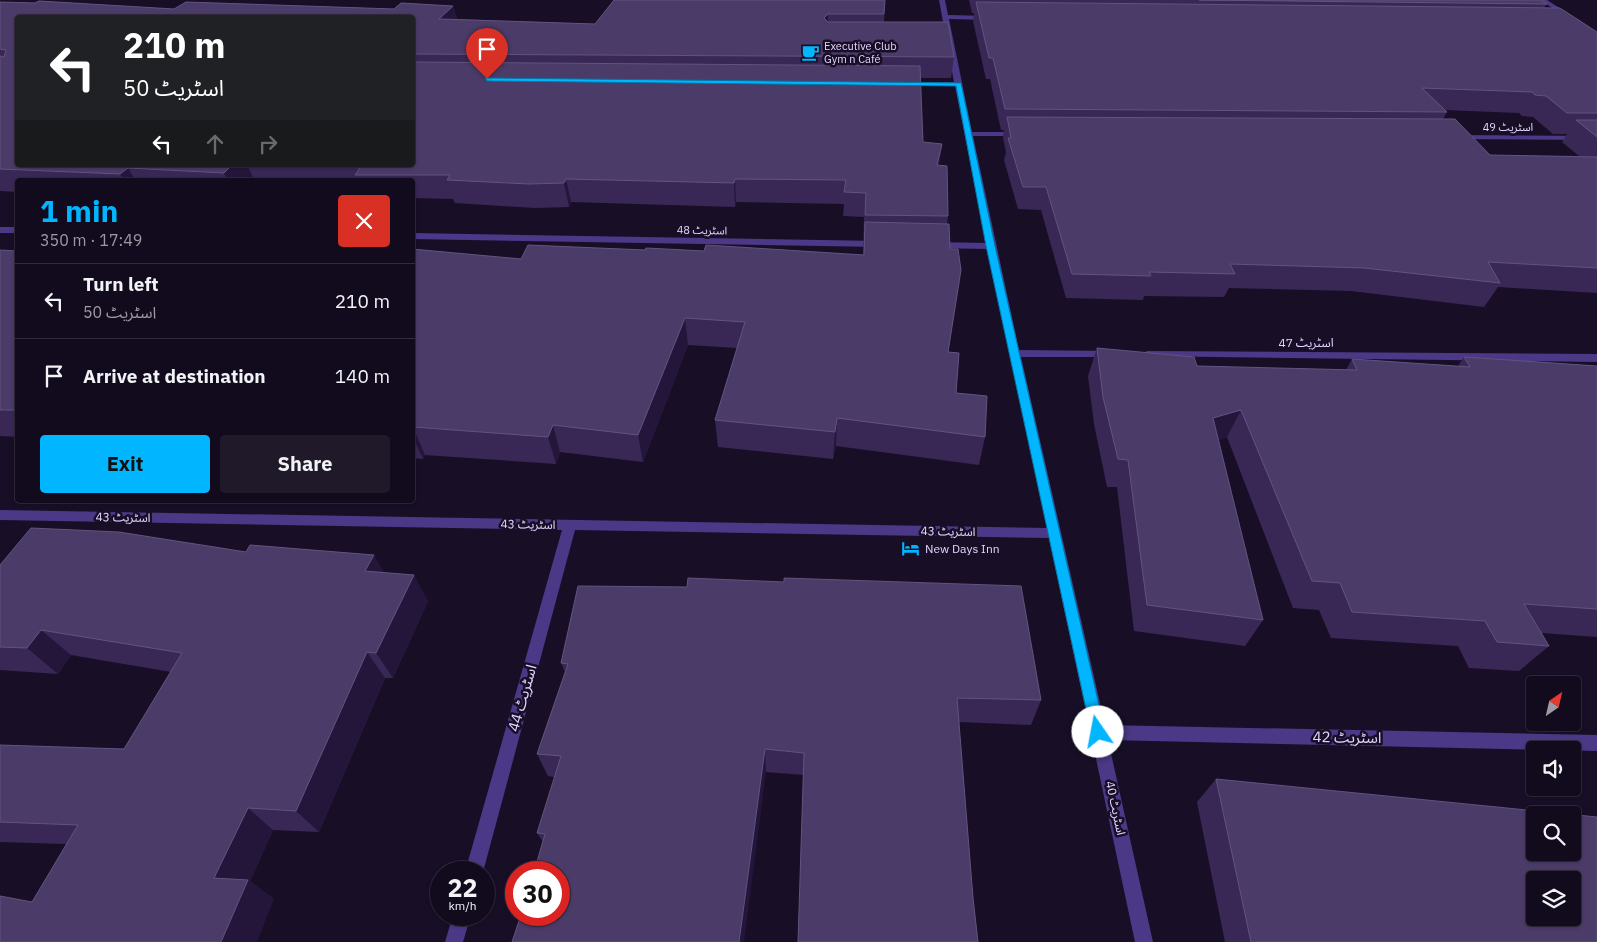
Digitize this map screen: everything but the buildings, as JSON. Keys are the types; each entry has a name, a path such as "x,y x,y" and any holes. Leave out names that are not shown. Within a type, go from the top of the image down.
{"street":[{"name":"اسٹریٹ 40","path":"942,0 945,17 944,39 959,84 990,246 1144,942"},
{"path":"1543,0 1597,35"},
{"path":"945,17 995,18"},
{"path":"1560,24 1580,24"},
{"path":"894,84 959,84"},
{"path":"969,134 1027,134"},
{"name":"اسٹریٹ 49","path":"1448,137 1597,138"},
{"path":"0,230 15,230"},
{"name":"اسٹریٹ 48","path":"415,236 891,244"},
{"path":"920,244 990,246"},
{"name":"اسٹریٹ 47","path":"1015,353 1597,358"},
{"path":"0,526 4,515"},
{"name":"اسٹریٹ 43","path":"4,515 1055,533"},
{"name":"اسٹریٹ 44","path":"477,861 570,524"},
{"name":"اسٹریٹ 42","path":"1098,732 1597,743"},
{"path":"454,942 459,926"}],"place":[{"name":"Executive Club Gym n Café","path":"810,52"},
{"name":"New Days Inn","path":"911,548"}],"route":[{"path":"487,79 959,84 990,246 1098,732"}]}
